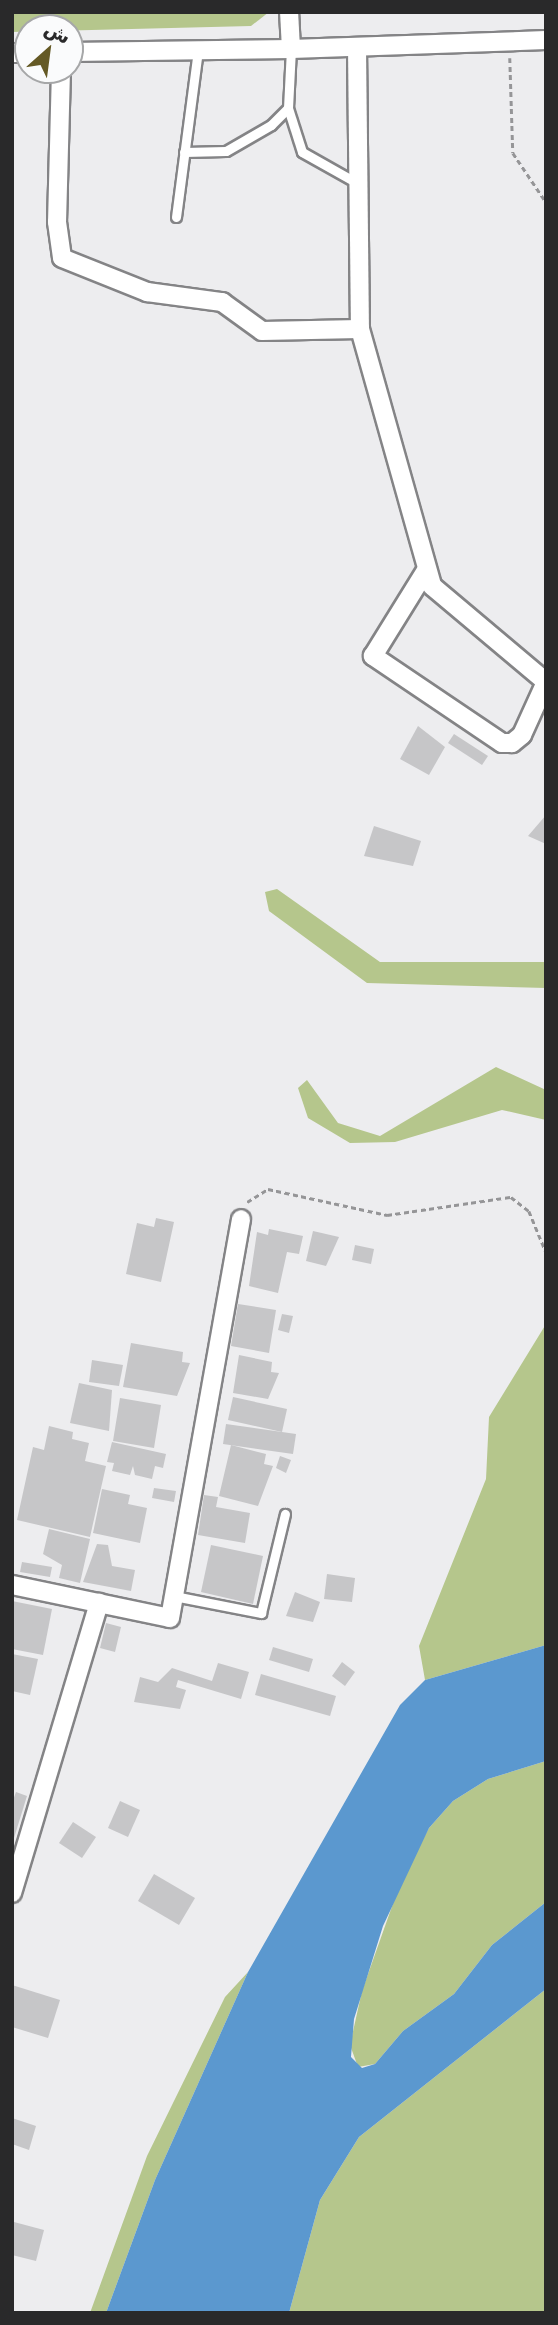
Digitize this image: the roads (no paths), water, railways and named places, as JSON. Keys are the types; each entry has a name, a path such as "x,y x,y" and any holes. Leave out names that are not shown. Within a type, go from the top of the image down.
{"street":[{"path":"289,12 291,50"},
{"path":"84,52 291,50 546,40"},
{"path":"357,47 360,329 425,572 432,586 546,682 534,715 512,743 502,743 373,656 425,572"},
{"path":"61,84 57,222 62,258 147,292 222,302 262,331 360,329"},
{"path":"12,1585 170,1618 242,1219"},
{"path":"12,1893 99,1603"}],"lane":[{"path":"291,50 288,108 302,152 357,183"},
{"path":"176,217 198,51"},
{"path":"184,152 246,144 288,108"},
{"path":"174,1596 261,1613 285,1514"}],"water":[{"path":"546,1645 546,1761 488,1779 453,1801 429,1828 383,1926 354,2019 351,2057 362,2068 375,2064 403,2031 454,1994 492,1945 546,1902 546,1989 359,2137 320,2200 289,2313 106,2313 155,2180 248,1972 400,1705 425,1680"}]}
